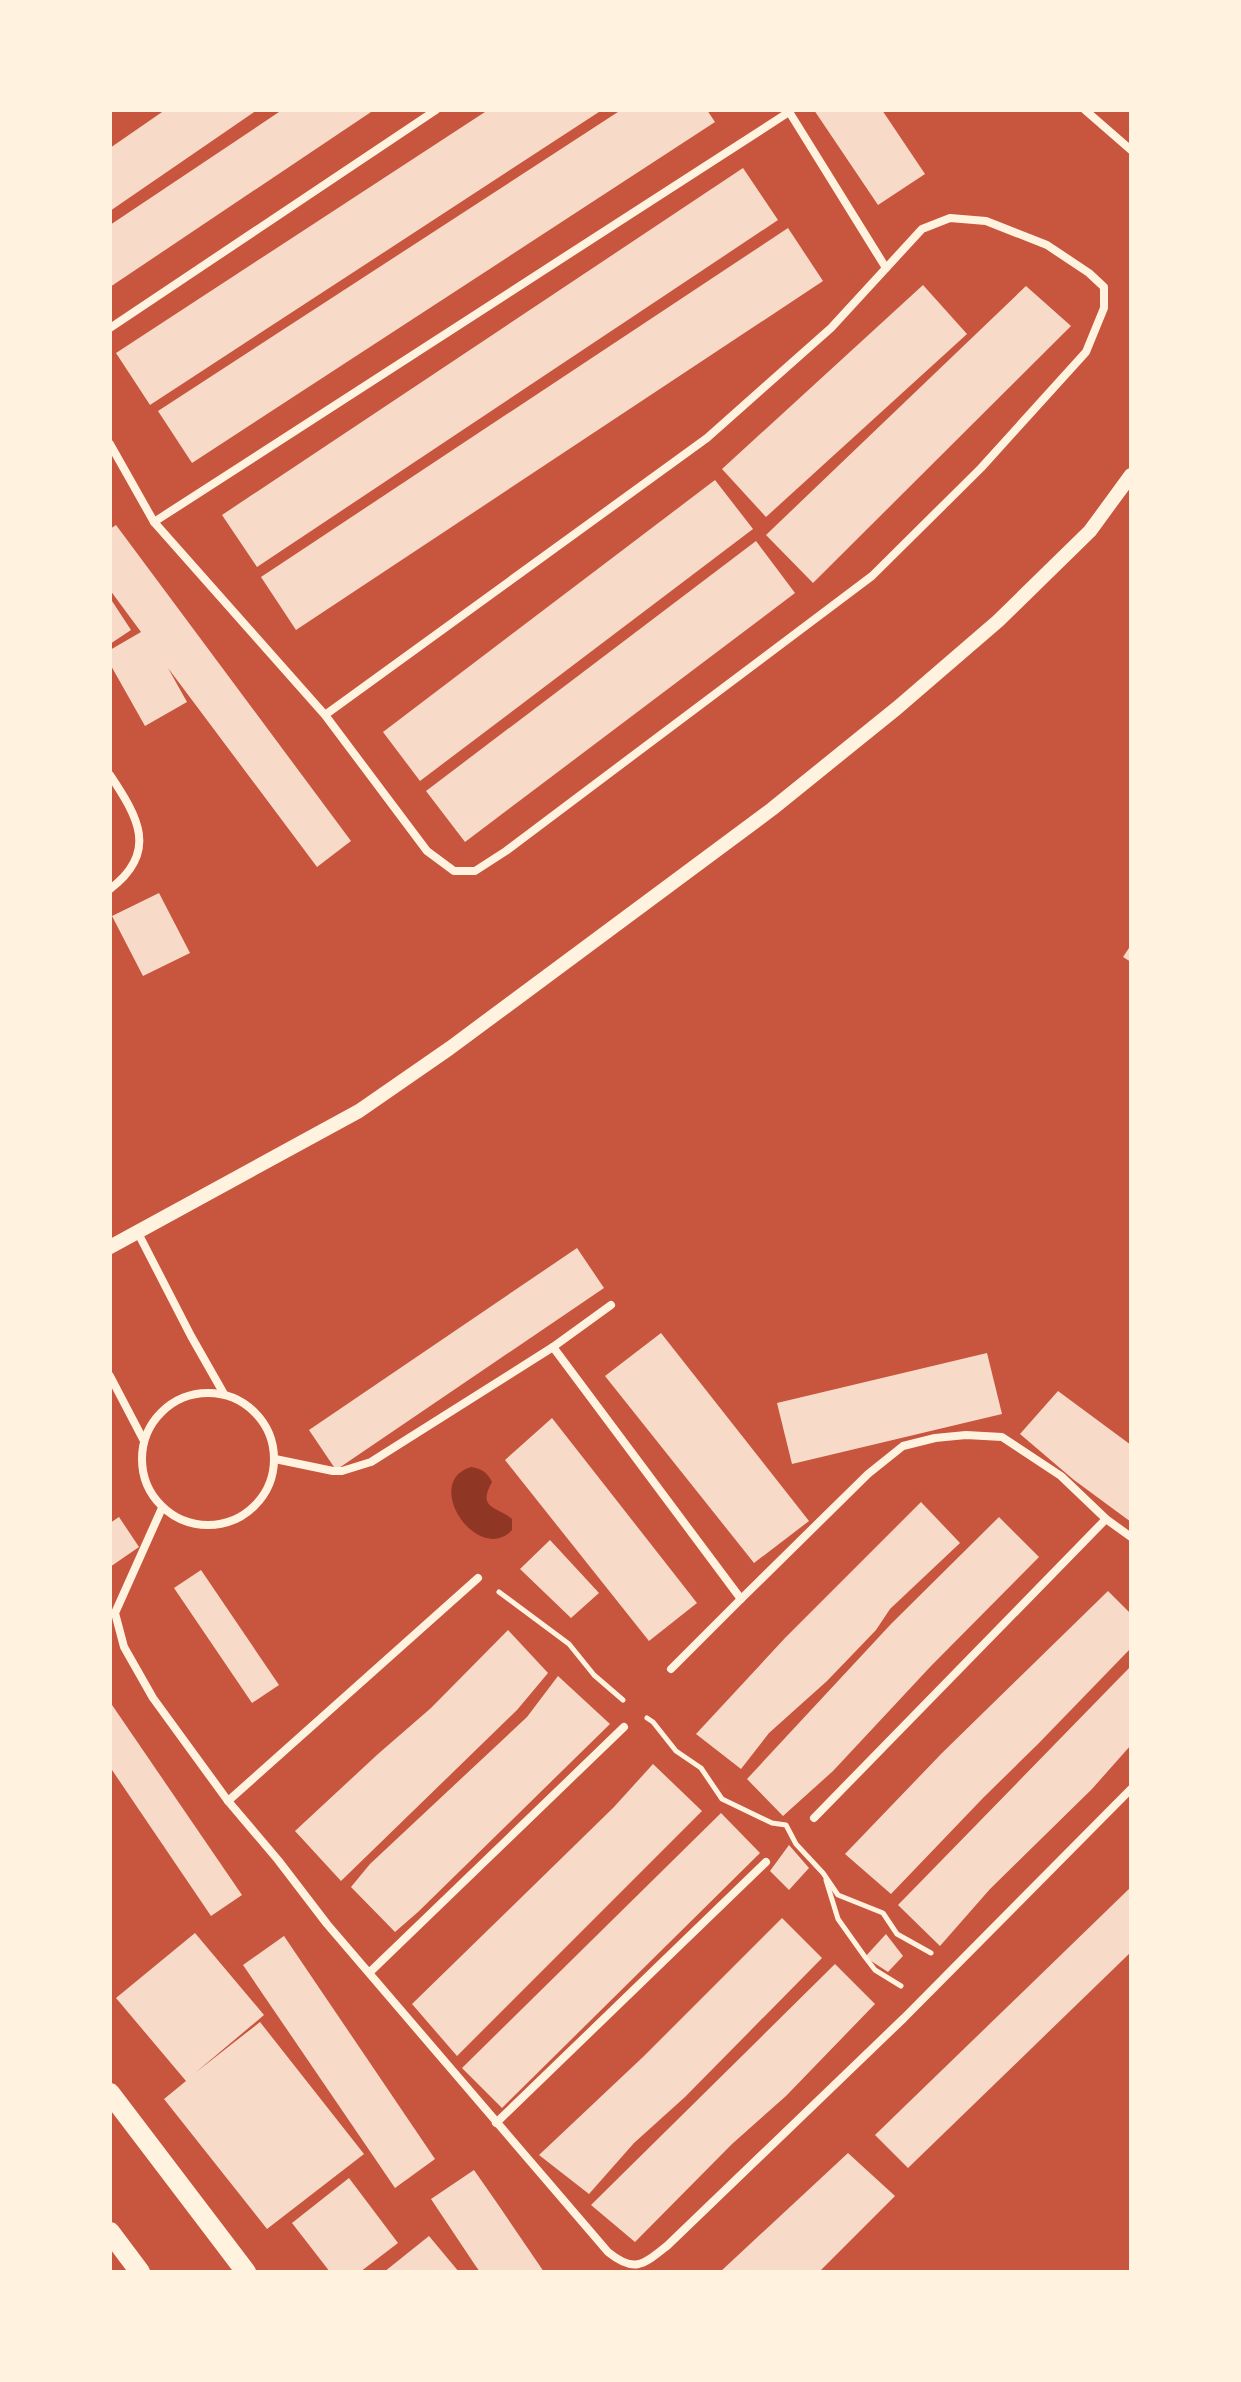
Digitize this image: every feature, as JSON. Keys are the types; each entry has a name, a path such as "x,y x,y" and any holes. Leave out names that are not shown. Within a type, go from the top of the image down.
{"main road":[{"path":"110,2093 246,2272"},
{"path":"110,2232 140,2272"}],"street":[{"path":"110,328 436,110"},
{"path":"1085,110 1131,150"},
{"path":"154,522 789,111 886,268"},
{"path":"110,444 154,522 325,715 427,851 454,871 475,871 506,851 872,576 981,468 1086,352 1104,308 1104,287 1082,267 1047,245 986,221 950,218 922,229 831,328 707,438 325,715"},
{"path":"110,1247 359,1111 450,1048 772,809 998,621 1090,531 1131,475"},
{"path":"110,775 132,808 139,828 138,855 128,875 110,889"},
{"path":"137,1231 224,1394"},
{"path":"275,1459 333,1471 371,1462 553,1347 611,1305"},
{"path":"553,1347 741,1599"},
{"path":"110,1376 144,1441"},
{"path":"198,1392 224,1394 250,1408 268,1431 275,1459 271,1484 256,1506 235,1521 210,1527 184,1522 162,1508 148,1488 141,1464 144,1441 155,1418 174,1401 198,1392"},
{"path":"671,1669 868,1474 903,1446 966,1435 1002,1437 1061,1476 1106,1519 1131,1537"},
{"path":"162,1508 115,1613 124,1647 153,1698 228,1801 327,1924 496,2123 621,2263 633,2266 649,2260 668,2245 904,2018 1131,1789"},
{"path":"814,1818 1106,1519"},
{"path":"228,1801 478,1578"},
{"path":"370,1972 624,1727"},
{"path":"496,2123 766,1862"}],"path":[{"path":"478,1578 569,1644 594,1675 623,1701"},
{"path":"644,1716 653,1722 672,1747 701,1768 722,1799 772,1823 786,1825 796,1844 823,1873 838,1895 883,1913 897,1934 931,1952 938,1966 949,1973"},
{"path":"823,1873 838,1919 875,1970 905,1987 911,1997 914,2005 904,2018"}],"shaded area":[{"path":"471,1467 484,1472 492,1482 487,1497 490,1506 512,1519 512,1530 498,1538 484,1537 471,1530 460,1518 453,1503 452,1488 457,1475"}],"building":[{"path":"165,110 257,110 110,211 110,148"},
{"path":"282,110 374,110 110,287 110,225"},
{"path":"488,110 602,110 150,405 116,353"},
{"path":"621,110 707,110 715,122 192,463 158,411"},
{"path":"814,110 882,110 925,174 878,205"},
{"path":"743,168 778,220 257,567 222,515"},
{"path":"788,228 823,281 296,630 261,577"},
{"path":"923,285 967,334 766,517 722,469"},
{"path":"1026,286 1071,326 813,583 766,535"},
{"path":"715,480 753,529 420,781 383,732"},
{"path":"116,525 351,841 317,867 168,668 187,702 145,726 110,664 110,650 141,632 110,590 110,529"},
{"path":"756,541 795,593 465,842 426,791"},
{"path":"110,598 131,630 110,644"},
{"path":"159,893 190,953 143,976 112,916"},
{"path":"1131,945 1131,962 1123,957"},
{"path":"577,1248 604,1288 336,1470 309,1430"},
{"path":"661,1333 809,1521 754,1563 605,1376"},
{"path":"987,1353 1002,1414 792,1464 777,1403"},
{"path":"1058,1391 1131,1445 1131,1522 1074,1480 1020,1434"},
{"path":"552,1418 697,1603 649,1641 505,1460"},
{"path":"921,1502 960,1543 890,1609 876,1630 827,1681 769,1733 741,1769 696,1734 785,1638"},
{"path":"119,1517 139,1547 110,1567 110,1523"},
{"path":"999,1517 1039,1557 833,1771 783,1816 747,1779 891,1624"},
{"path":"550,1540 599,1593 571,1618 520,1569"},
{"path":"201,1570 279,1685 252,1703 174,1588"},
{"path":"1108,1591 1131,1614 1131,1648 891,1894 845,1854 942,1753"},
{"path":"508,1630 548,1673 517,1710 341,1881 295,1831 431,1708"},
{"path":"1131,1666 1131,1745 1092,1789 990,1889 940,1946 898,1905"},
{"path":"558,1676 610,1724 395,1932 351,1887 370,1864 527,1717"},
{"path":"110,1702 242,1895 211,1916 110,1767"},
{"path":"653,1764 702,1811 457,2056 412,2004 614,1807"},
{"path":"721,1813 760,1853 502,2108 462,2068"},
{"path":"789,1845 809,1868 789,1890 770,1871"},
{"path":"1131,1887 1131,1952 908,2168 875,2135"},
{"path":"782,1918 822,1958 685,2097 634,2143 589,2194 539,2155 644,2056"},
{"path":"195,1933 264,2015 195,2073 260,2022 364,2154 267,2229 164,2099 186,2081 116,1998"},
{"path":"886,1934 903,1956 888,1972 865,1957"},
{"path":"284,1936 435,2159 395,2188 243,1965"},
{"path":"835,1964 875,2004 786,2096 732,2144 635,2242 591,2205"},
{"path":"848,2153 895,2196 819,2272 720,2272"},
{"path":"474,2170 544,2272 480,2272 475,2265 431,2199"},
{"path":"349,2178 398,2243 360,2272 330,2272 292,2223"},
{"path":"429,2236 459,2272 384,2272"}]}
